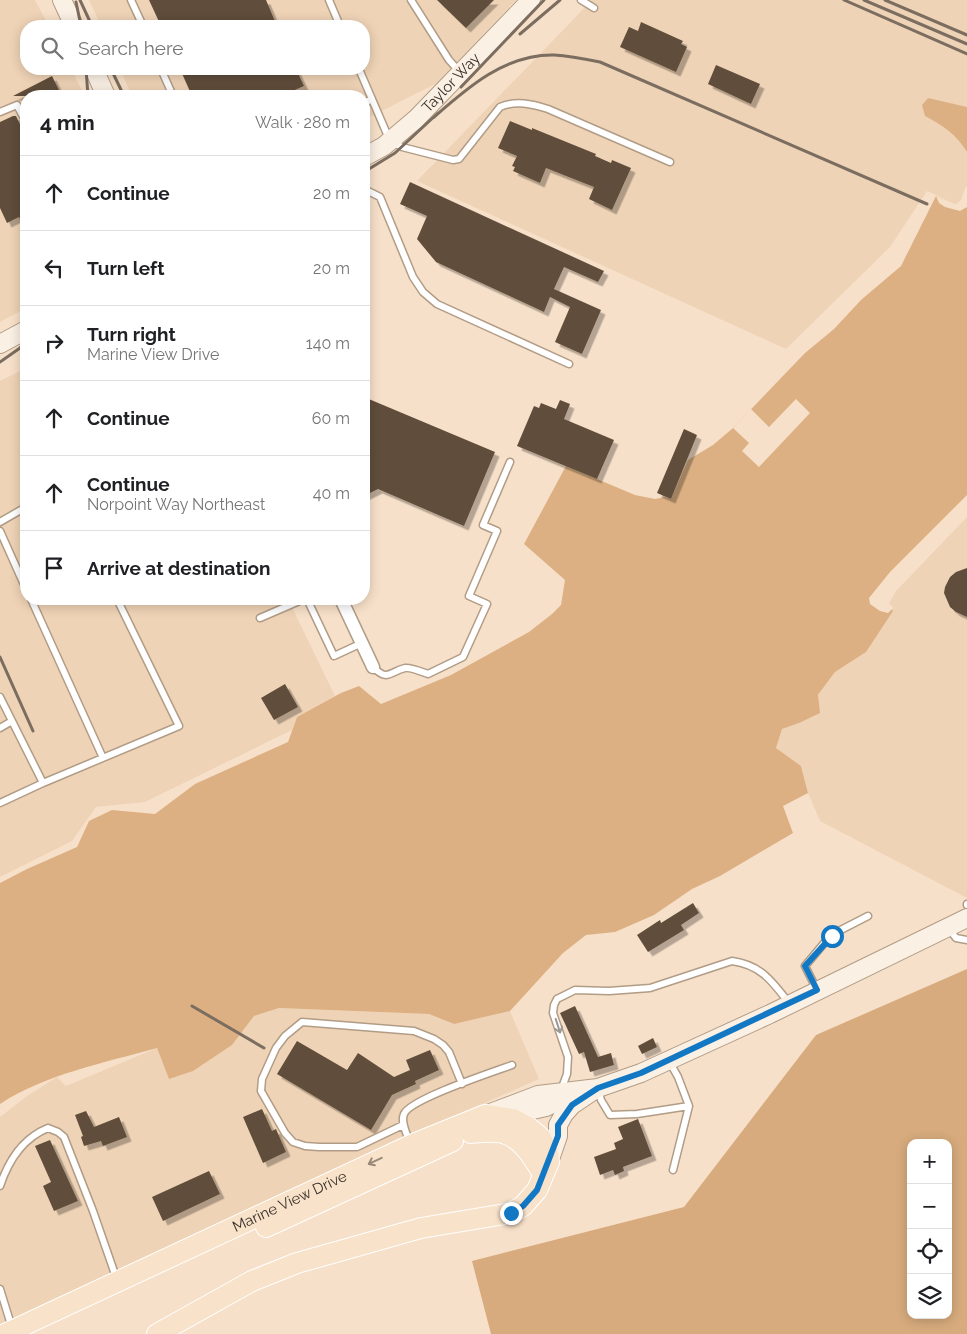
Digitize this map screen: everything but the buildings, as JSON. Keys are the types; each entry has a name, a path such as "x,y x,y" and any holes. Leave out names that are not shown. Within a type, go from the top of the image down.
{"main road":[{"path":"62,0 71,20"},
{"name":"Taylor Way","path":"370,153 390,141 416,119 532,0"},
{"path":"97,75 103,90"},
{"path":"0,344 20,333"},
{"name":"Marine View Drive","path":"17,1333 506,1117 546,1107 590,1088 641,1073 790,1004 967,918"},
{"path":"542,1165 558,1136 558,1125 564,1114 590,1088"},
{"name":"Marine View Drive","path":"17,1333 117,1281 411,1145 538,1095 590,1088"},
{"path":"535,1132 540,1115 546,1107"},
{"path":"157,1334 252,1281 297,1263 420,1228 511,1213 523,1206 532,1198 537,1190 542,1165 548,1153 535,1132 517,1120 485,1115"},
{"path":"471,1133 506,1133 522,1144 542,1165"}],"street":[{"path":"344,605 373,667"}],"lane":[{"path":"131,0 140,20"},
{"path":"329,0 337,20"},
{"path":"411,0 449,60 461,74"},
{"path":"581,0 594,8"},
{"path":"164,75 170,90"},
{"path":"362,75 368,90"},
{"path":"370,94 390,141 402,147 453,160 459,159 500,106 529,103 548,109 670,162"},
{"path":"0,112 17,105 20,111"},
{"path":"370,192 380,197 413,277 424,292 438,304 569,364"},
{"path":"373,667 384,675 389,675 406,668 428,674 463,657 487,604 469,596 497,531 483,525 510,462"},
{"path":"0,522 20,510"},
{"path":"0,531 20,576"},
{"path":"34,605 103,758"},
{"path":"0,803 42,783 179,726 120,605"},
{"path":"260,618 291,605"},
{"path":"309,605 334,656 362,643"},
{"path":"0,697 42,783"},
{"path":"0,728 12,722"},
{"path":"817,990 805,966 832,936 868,916"},
{"path":"948,928 956,938 967,940"},
{"path":"559,1092 567,1074 568,1057 554,1013 554,1005 557,999 575,990 650,988 732,962 746,963 758,968 790,1004"},
{"path":"403,1125 357,1147 304,1146 293,1142 285,1133 261,1091 262,1079 276,1048 285,1036 302,1022 414,1031 443,1045 449,1052 462,1084"},
{"path":"668,1060 678,1078 689,1106 672,1170"},
{"path":"411,1145 403,1125 404,1114 409,1108 427,1098 512,1065"},
{"path":"590,1088 601,1100 610,1115 637,1114 689,1106"},
{"path":"0,1186 5,1170 18,1150 38,1132 48,1128 58,1132 64,1137 93,1211 117,1281"},
{"path":"0,1288 17,1333"}],"shaded area":[{"path":"0,0 35,0 46,20 20,20 20,75 74,75 82,90 20,90 20,311 0,322"},
{"path":"89,0 516,0 437,83 370,117 370,90 129,90 123,75 370,75 370,20 98,20"},
{"path":"592,0 967,0 967,107 928,99 925,116 940,124 961,142 967,152 967,187 965,187 961,199 956,204 927,191 890,247 786,349 417,181"},
{"path":"928,98 967,107 967,152 959,140 949,131 925,116 922,105"},
{"path":"965,187 967,187 967,514 894,590 886,603 893,611 866,652 835,672 818,695 820,713 782,729 776,748 801,766 808,793 783,806 793,833 720,876 692,889 654,915 615,932 586,935 563,953 510,1011 454,1024 429,1014 279,1008 254,1016 232,1045 193,1071 169,1079 157,1048 56,1077 0,1104 0,883 77,847 89,821 112,810 155,814 195,784 288,742 297,717 341,693 359,686 381,704 451,675 529,632 561,605 565,580 524,544 566,466 635,495 655,499 665,497 671,499 688,460 713,445 733,428 805,353 834,329 861,300 901,266 936,196 956,204 961,199"},
{"path":"20,371 20,605 291,605 335,696 297,717 292,730 145,802 96,807 72,841 0,877 0,381"},
{"path":"967,514 967,898 820,821 808,793 801,766 776,748 782,729 799,723 835,672 866,652 886,603 894,590"},
{"path":"967,969 967,1334 491,1334 472,1261 684,1207 816,1035"},
{"path":"279,1008 429,1014 454,1024 510,1011 539,1079 275,1196 0,1326 0,1117 27,1096 57,1077 66,1086 157,1048 169,1079 232,1045 254,1016"}],"pier":[{"path":"965,187 967,187 967,207 960,211 945,207 939,203 936,196 956,204 961,199"},
{"path":"796,399 810,413 759,467 742,451 749,443 733,428 751,409 769,427"},
{"path":"967,495 967,517 896,591 889,603 893,608 888,613 880,611 870,604 869,598 890,572"}],"railway":[{"path":"80,0 89,20"},
{"path":"461,87 544,0"},
{"path":"520,34 560,0"},
{"path":"844,0 967,54"},
{"path":"864,0 967,44"},
{"path":"885,0 967,35"},
{"path":"76,2 80,20"},
{"path":"433,118 473,85 488,75 519,60 536,56 554,55 583,59 600,62 927,204"},
{"path":"86,75 88,90"},
{"path":"114,75 121,90"},
{"path":"370,168 395,153 438,113"},
{"path":"0,362 20,348"},
{"path":"0,657 33,731"},
{"path":"192,1006 264,1048"}],"route":[{"path":"511,1213 523,1206 532,1198 537,1190 558,1136 558,1125 572,1105 598,1088 641,1073 770,1014 817,990 805,966 832,936"}]}
